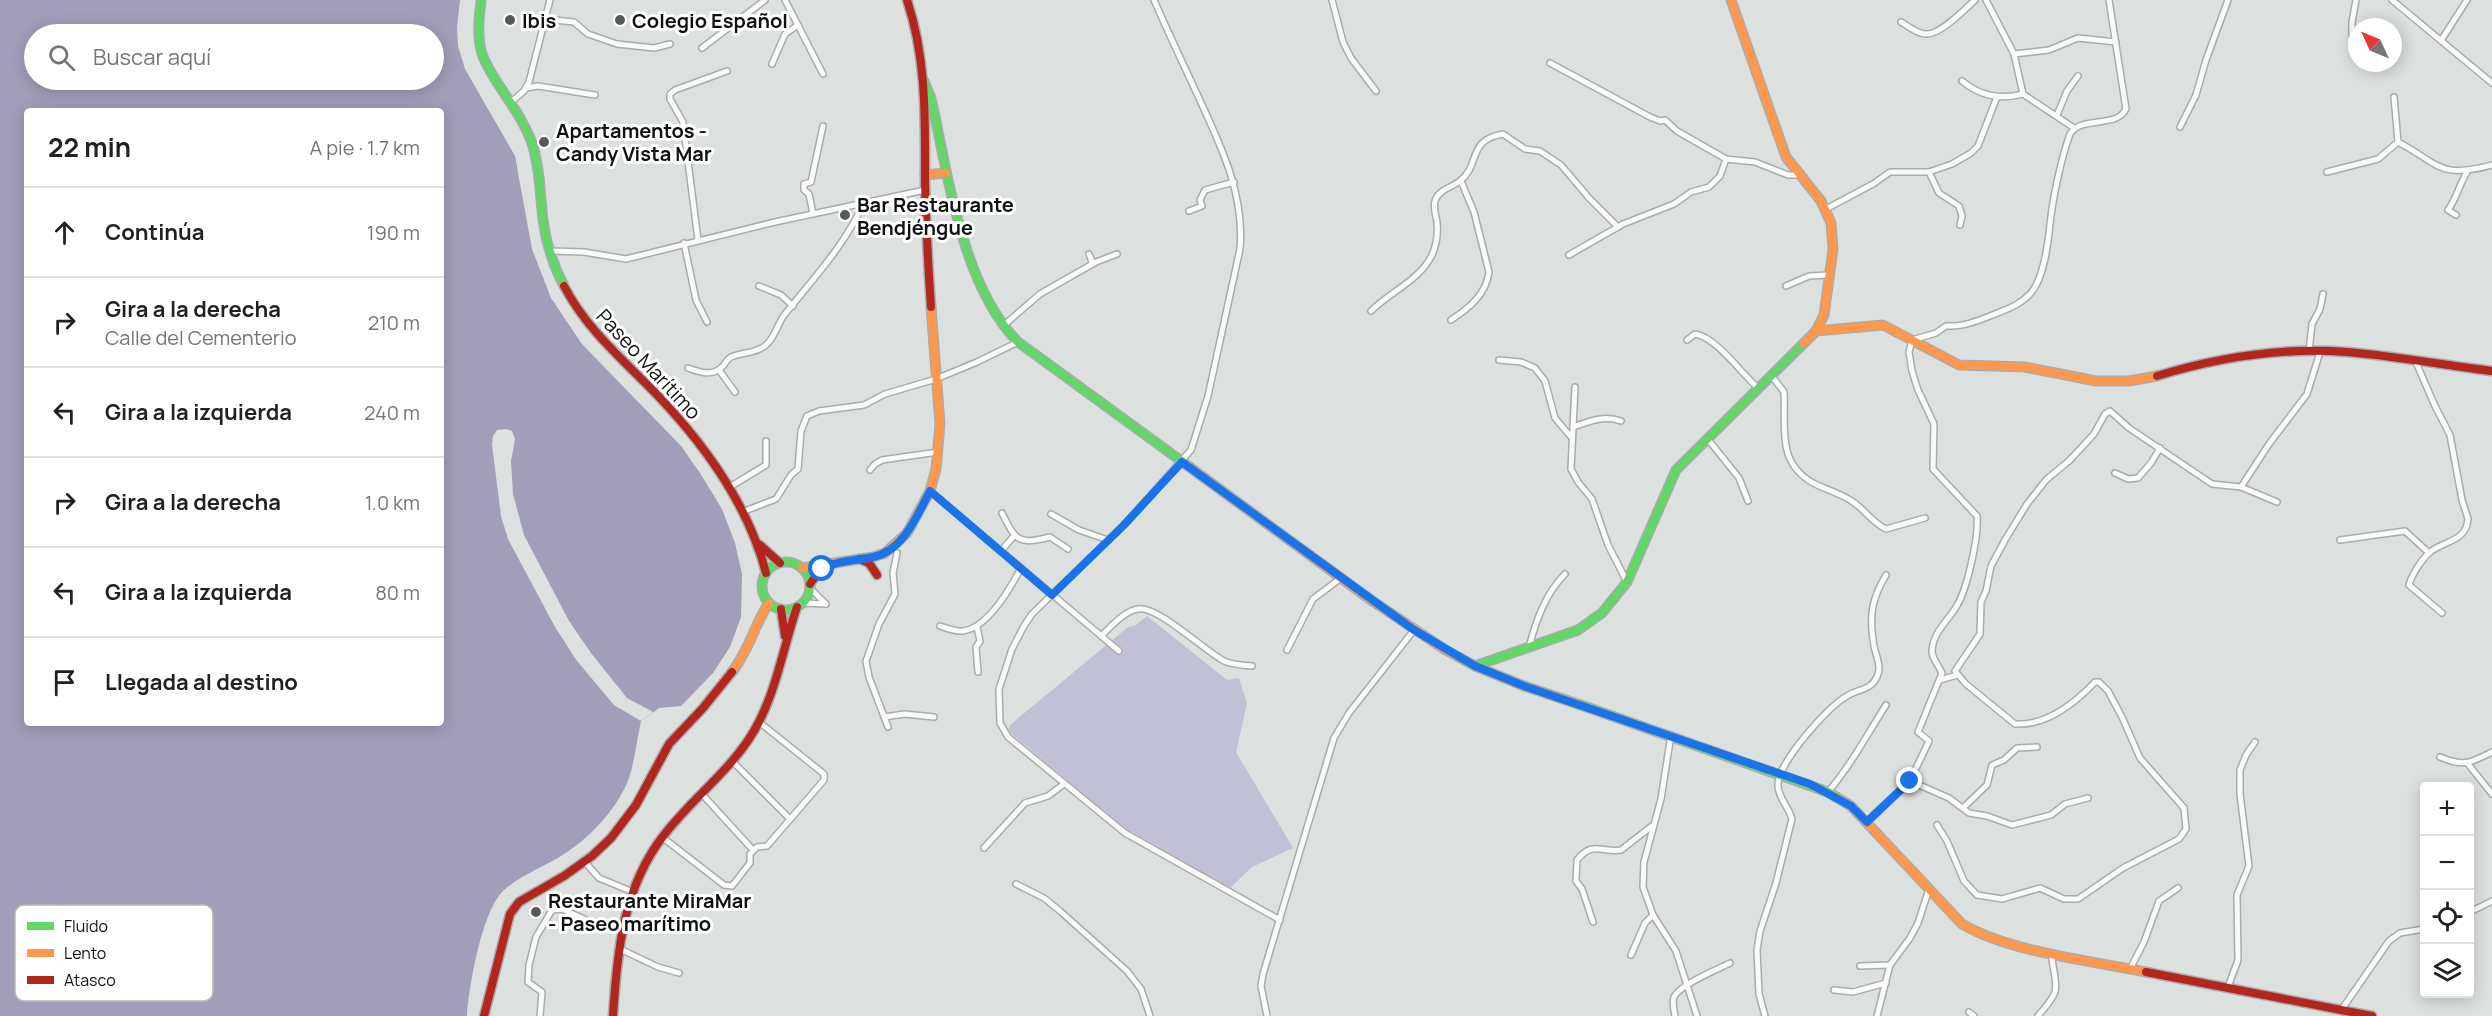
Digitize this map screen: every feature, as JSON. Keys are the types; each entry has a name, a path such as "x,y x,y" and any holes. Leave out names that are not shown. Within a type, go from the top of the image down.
{"main road":[{"name":"Paseo Marítimo","path":"481,0 478,24 481,52 511,102 532,145 543,224 550,251 565,286 580,313 603,342 662,400 698,442 742,512 756,540 766,573"},
{"path":"802,568 879,555 896,544 907,533 930,491 938,452 940,424 926,245 924,81 917,30 907,0"},
{"path":"1475,666 1578,630 1613,602 1627,582 1676,470 1816,331 1824,315 1833,235 1826,209 1786,156 1731,0"},
{"path":"924,81 931,98 962,240 985,294 1003,326 1018,342 1414,630 1475,666 1524,686 1671,735 1828,792 1851,806 1962,924 1977,933 1996,940 2052,953 2372,1016"},
{"path":"926,176 946,173"},
{"path":"1816,331 1883,325 1959,365 2025,367 2096,381 2129,381 2153,377 2237,356 2309,352 2346,352 2492,371"},
{"name":"Paseo Marítimo","path":"756,540 780,563"},
{"path":"859,559 869,563 877,575"},
{"path":"800,605 781,609 769,603 762,587 766,573 780,563 791,562 802,568 808,575 810,586"},
{"path":"613,1016 618,948 622,930 633,892 651,854 662,837 732,761 759,722 768,702 800,605 822,569 835,562"},
{"path":"484,1016 510,914 519,902 584,861 610,838 636,805 669,744 703,708 740,662 756,632 760,616 769,603"},
{"path":"781,609 786,643"}],"street":[{"path":"511,102 526,88 550,0"},
{"path":"702,48 765,0"},
{"path":"785,0 823,75"},
{"path":"1154,0 1221,145 1234,182 1242,230 1240,249 1203,417 1191,450 1108,540 1032,614 1012,649 999,689 1000,723 1008,737 1130,837 1280,920"},
{"path":"1332,0 1343,42 1351,58 1376,91"},
{"path":"1901,22 1925,35 1930,34 1940,30 1975,0"},
{"path":"1986,0 2014,54 2023,94"},
{"path":"2074,128 2119,117 2124,113 2126,102 2109,0"},
{"path":"2180,127 2196,95 2206,60 2229,0"},
{"path":"2353,18 2356,0"},
{"path":"2442,39 2467,0"},
{"path":"2394,1 2492,83"},
{"path":"545,20 574,22 588,34 617,44 654,48 670,44"},
{"path":"772,64 784,34 798,25"},
{"path":"2014,54 2049,50 2078,38 2116,42"},
{"path":"1550,63 1650,117 1660,121 1665,120 1677,131 1725,159 1755,162 1788,175 1799,175"},
{"path":"698,240 683,122 669,99 670,94 675,90 727,71"},
{"path":"2057,115 2067,91 2078,76"},
{"path":"1962,81 1972,90 1997,97 2023,94 2074,128"},
{"path":"526,88 538,86 595,95"},
{"path":"1826,209 1873,184 1890,172 1929,172 1952,164 1971,153 1978,147 1997,97"},
{"path":"2394,97 2398,142"},
{"path":"813,214 809,194 804,190 804,184 811,182 823,126"},
{"path":"1867,822 1910,781 1929,741 1918,732 1942,671 1934,658 1933,645 1944,621 1959,603 1977,544 1978,523 1973,509 1933,469 1934,424 1912,371 1909,352 1912,340 1936,333 1946,326 1960,327 1971,324 2017,306 2037,285 2049,239 2067,143 2074,128"},
{"path":"1371,311 1414,277 1426,264 1432,255 1436,241 1434,204 1436,197 1440,192 1461,181 1470,170 1479,147 1491,135 1503,134 1525,149 1540,151 1561,165 1618,227"},
{"path":"2398,142 2440,168 2467,172 2492,165"},
{"path":"2327,172 2378,159 2398,142"},
{"path":"1569,255 1618,227 1674,204 1691,192 1709,188 1720,176 1725,159"},
{"path":"1929,172 1938,193 1959,206 1962,216 1960,225"},
{"path":"2456,215 2448,210 2458,195 2459,184 2467,172"},
{"path":"1451,320 1472,306 1480,296 1488,282 1489,272 1474,212 1461,181"},
{"path":"1189,211 1202,206 1200,200 1205,190 1234,182"},
{"path":"550,251 584,252 626,259 684,243 925,190"},
{"path":"688,368 703,374 719,370 732,357 757,351 766,345 778,324 854,224 864,202"},
{"path":"684,243 696,300 707,322"},
{"path":"1089,254 1093,264"},
{"path":"1003,326 1040,294 1093,264 1117,254"},
{"path":"1786,286 1809,276 1829,275"},
{"path":"759,286 782,295 793,306"},
{"path":"2309,352 2312,324 2320,309 2323,294"},
{"path":"1688,340 1695,334 1699,334 1711,342 1758,388"},
{"path":"742,512 776,500 790,475 798,469 801,430 807,416 819,411 857,407 885,394 936,379 1018,342"},
{"path":"2241,487 2264,451 2307,394 2320,352"},
{"path":"1498,360 1521,362 1536,368 1545,381 1555,418 1572,438"},
{"path":"2415,360 2450,435 2462,500 2468,519 2465,531 2460,538 2429,553 2409,585 2442,613"},
{"path":"719,370 735,392"},
{"path":"1771,375 1784,392 1783,433 1791,464 1797,471 1820,487 1850,499 1878,526 1886,529 1925,518"},
{"path":"1575,387 1571,469 1592,500 1608,545 1627,582"},
{"path":"2064,466 2094,434 2104,414 2110,411 2129,428 2212,484 2241,487 2277,502"},
{"path":"1573,427 1599,418 1621,421"},
{"path":"1707,438 1739,478 1748,501"},
{"path":"728,488 766,465 766,441"},
{"path":"2115,473 2128,479 2138,478 2160,448"},
{"path":"870,470 882,460 938,452"},
{"path":"1937,825 1947,841 1964,881 1977,895 2002,899 2040,888 2064,899 2078,899 2122,868 2172,844 2186,830 2184,808 2140,758 2122,717 2108,691 2099,681 2095,682 2066,709 2021,725 2011,722 1957,675 1957,667 1980,634 1981,602 1986,591 1991,566 2027,504 2046,480 2071,459"},
{"path":"930,491 1119,651"},
{"path":"1002,513 1014,536 1019,540 1030,542 1050,537 1068,549"},
{"path":"1052,514 1078,530 1108,540"},
{"path":"2340,540 2405,531 2429,553"},
{"path":"1001,551 1014,536"},
{"path":"888,727 869,677 866,661 879,624 895,594 893,573 897,553"},
{"path":"940,626 962,632 977,627 1003,599 1021,568"},
{"path":"1528,649 1546,599 1553,585 1564,574"},
{"path":"1765,1016 1759,993 1757,950 1760,931 1776,883 1792,819 1778,789 1780,774 1808,732 1821,718 1841,699 1869,687 1876,679 1879,667 1872,628 1872,601 1886,575"},
{"path":"1287,650 1313,599 1341,578"},
{"path":"800,605 826,604 810,586"},
{"path":"1101,636 1125,615 1135,609 1146,609 1188,633 1227,662 1252,666"},
{"path":"977,627 980,641 976,647 978,672"},
{"path":"1267,1016 1261,986 1312,806 1334,738 1349,713 1414,630"},
{"path":"1940,680 1957,675"},
{"path":"1828,792 1868,738 1886,705"},
{"path":"884,717 905,714 933,717"},
{"path":"662,837 732,886 750,863 750,854 753,850 767,846 790,819 825,777 759,722"},
{"path":"1671,735 1661,799 1644,862 1643,887 1653,915 1676,951 1697,1016"},
{"path":"2228,987 2238,960 2237,895 2249,866 2240,794 2240,770 2254,742"},
{"path":"1963,808 1987,785 1992,765 2004,760 2017,748 2037,747"},
{"path":"2468,764 2492,752"},
{"path":"2440,757 2468,764 2488,781 2492,794"},
{"path":"732,761 790,819"},
{"path":"1910,781 1949,798 1976,816 1988,816 2017,825 2051,815 2065,804 2088,798"},
{"path":"984,848 1025,803 1048,796 1064,784"},
{"path":"701,793 753,850"},
{"path":"1593,922 1582,889 1575,881 1577,860 1587,851 1597,847 1620,850 1653,825"},
{"path":"584,861 599,878 633,892"},
{"path":"1016,884 1044,898 1127,971 1141,989 1150,1016"},
{"path":"2131,967 2144,942 2159,901 2178,888"},
{"path":"1877,1016 1890,964 1910,938 1918,923 1929,889"},
{"path":"2474,910 2492,901"},
{"path":"540,1016 542,994 528,982 529,965 536,937 552,910 562,909 586,920 622,930"},
{"path":"1631,955 1641,937 1645,923 1653,915"},
{"path":"2342,1009 2389,941 2400,933 2420,930"},
{"path":"618,948 658,967 679,973"},
{"path":"2032,1016 2040,1013 2055,992 2051,964 2052,953"},
{"path":"1675,1016 1674,998 1688,985 1730,963"},
{"path":"1860,966 1890,964"},
{"path":"1834,990 1853,992 1886,983"}],"shaded area":[{"path":"0,0 460,0 457,27 458,46 465,69 515,156 532,249 551,298 582,344 681,446 722,509 735,543 742,574 741,617 730,647 713,673 681,706 659,708 641,721 626,786 613,808 596,828 567,852 511,884 496,900 478,949 467,1016 0,1016"},
{"path":"1147,616 1227,680 1239,678 1247,704 1236,752 1293,848 1252,867 1230,888 1123,827 1008,731 1010,725 1128,627 1136,625"}],"pier":[{"path":"497,430 512,431 515,439 511,461 513,494 524,535 569,621 591,653 627,698 653,712 641,721 614,705 577,661 555,627 508,539 501,516 492,445 493,436"}],"traffic: fast":[{"path":"481,0 479,30 481,52 489,70 521,120 532,143 546,237 553,262 564,286"},
{"path":"924,81 931,98 951,194 970,260 983,291 999,319 1018,342 1184,463"},
{"path":"1475,666 1578,630 1602,613 1627,582 1676,470 1804,343"},
{"path":"786,562 803,569 810,586 803,603 786,610 769,603 762,586 769,569 786,562"},
{"path":"1578,704 1828,792 1836,797"}],"traffic: slow":[{"path":"1731,0 1786,157 1821,201 1831,223 1833,249 1824,315 1816,331 1804,343"},
{"path":"925,175 946,173"},
{"path":"802,568 873,557 885,553 907,533 930,491 936,469 940,424 931,307"},
{"path":"1816,331 1883,325 1959,365 2025,367 2096,381 2129,381 2157,376"},
{"path":"1184,463 1371,600 1444,649 1475,666 1524,686 1578,704"},
{"path":"732,672 769,603"},
{"path":"1836,797 1851,806 1962,924 1981,934 2027,949 2146,972"}],"traffic: jam":[{"path":"907,0 914,23 924,90 925,182 931,307"},
{"path":"564,286 584,318 678,418 725,480 749,525 766,573"},
{"path":"2157,376 2227,359 2299,351 2347,352 2492,371"},
{"path":"760,545 780,563"},
{"path":"860,559 869,563 877,575"},
{"path":"810,584 818,573 832,564"},
{"path":"613,1016 620,944 639,876 664,835 740,752 758,724 772,692 797,607"},
{"path":"781,609 785,636"},
{"path":"484,1016 510,914 519,902 564,876 592,856 611,838 636,805 669,744 703,708 732,672"},
{"path":"2146,972 2372,1016"}],"place":[{"name":"Ibis","path":"510,20"},
{"name":"Colegio Español","path":"620,20"},
{"name":"Apartamentos - Candy Vista Mar","path":"544,142"},
{"name":"Bar Restaurante Bendjéngue","path":"845,215"},
{"name":"Restaurante MiraMar - Paseo marítimo","path":"536,912"}],"route":[{"path":"822,569 835,562 873,557 885,553 907,533 930,491 1052,595 1124,525 1182,462 1414,630 1475,666 1524,686 1810,784 1851,806 1867,822 1910,781"}]}
